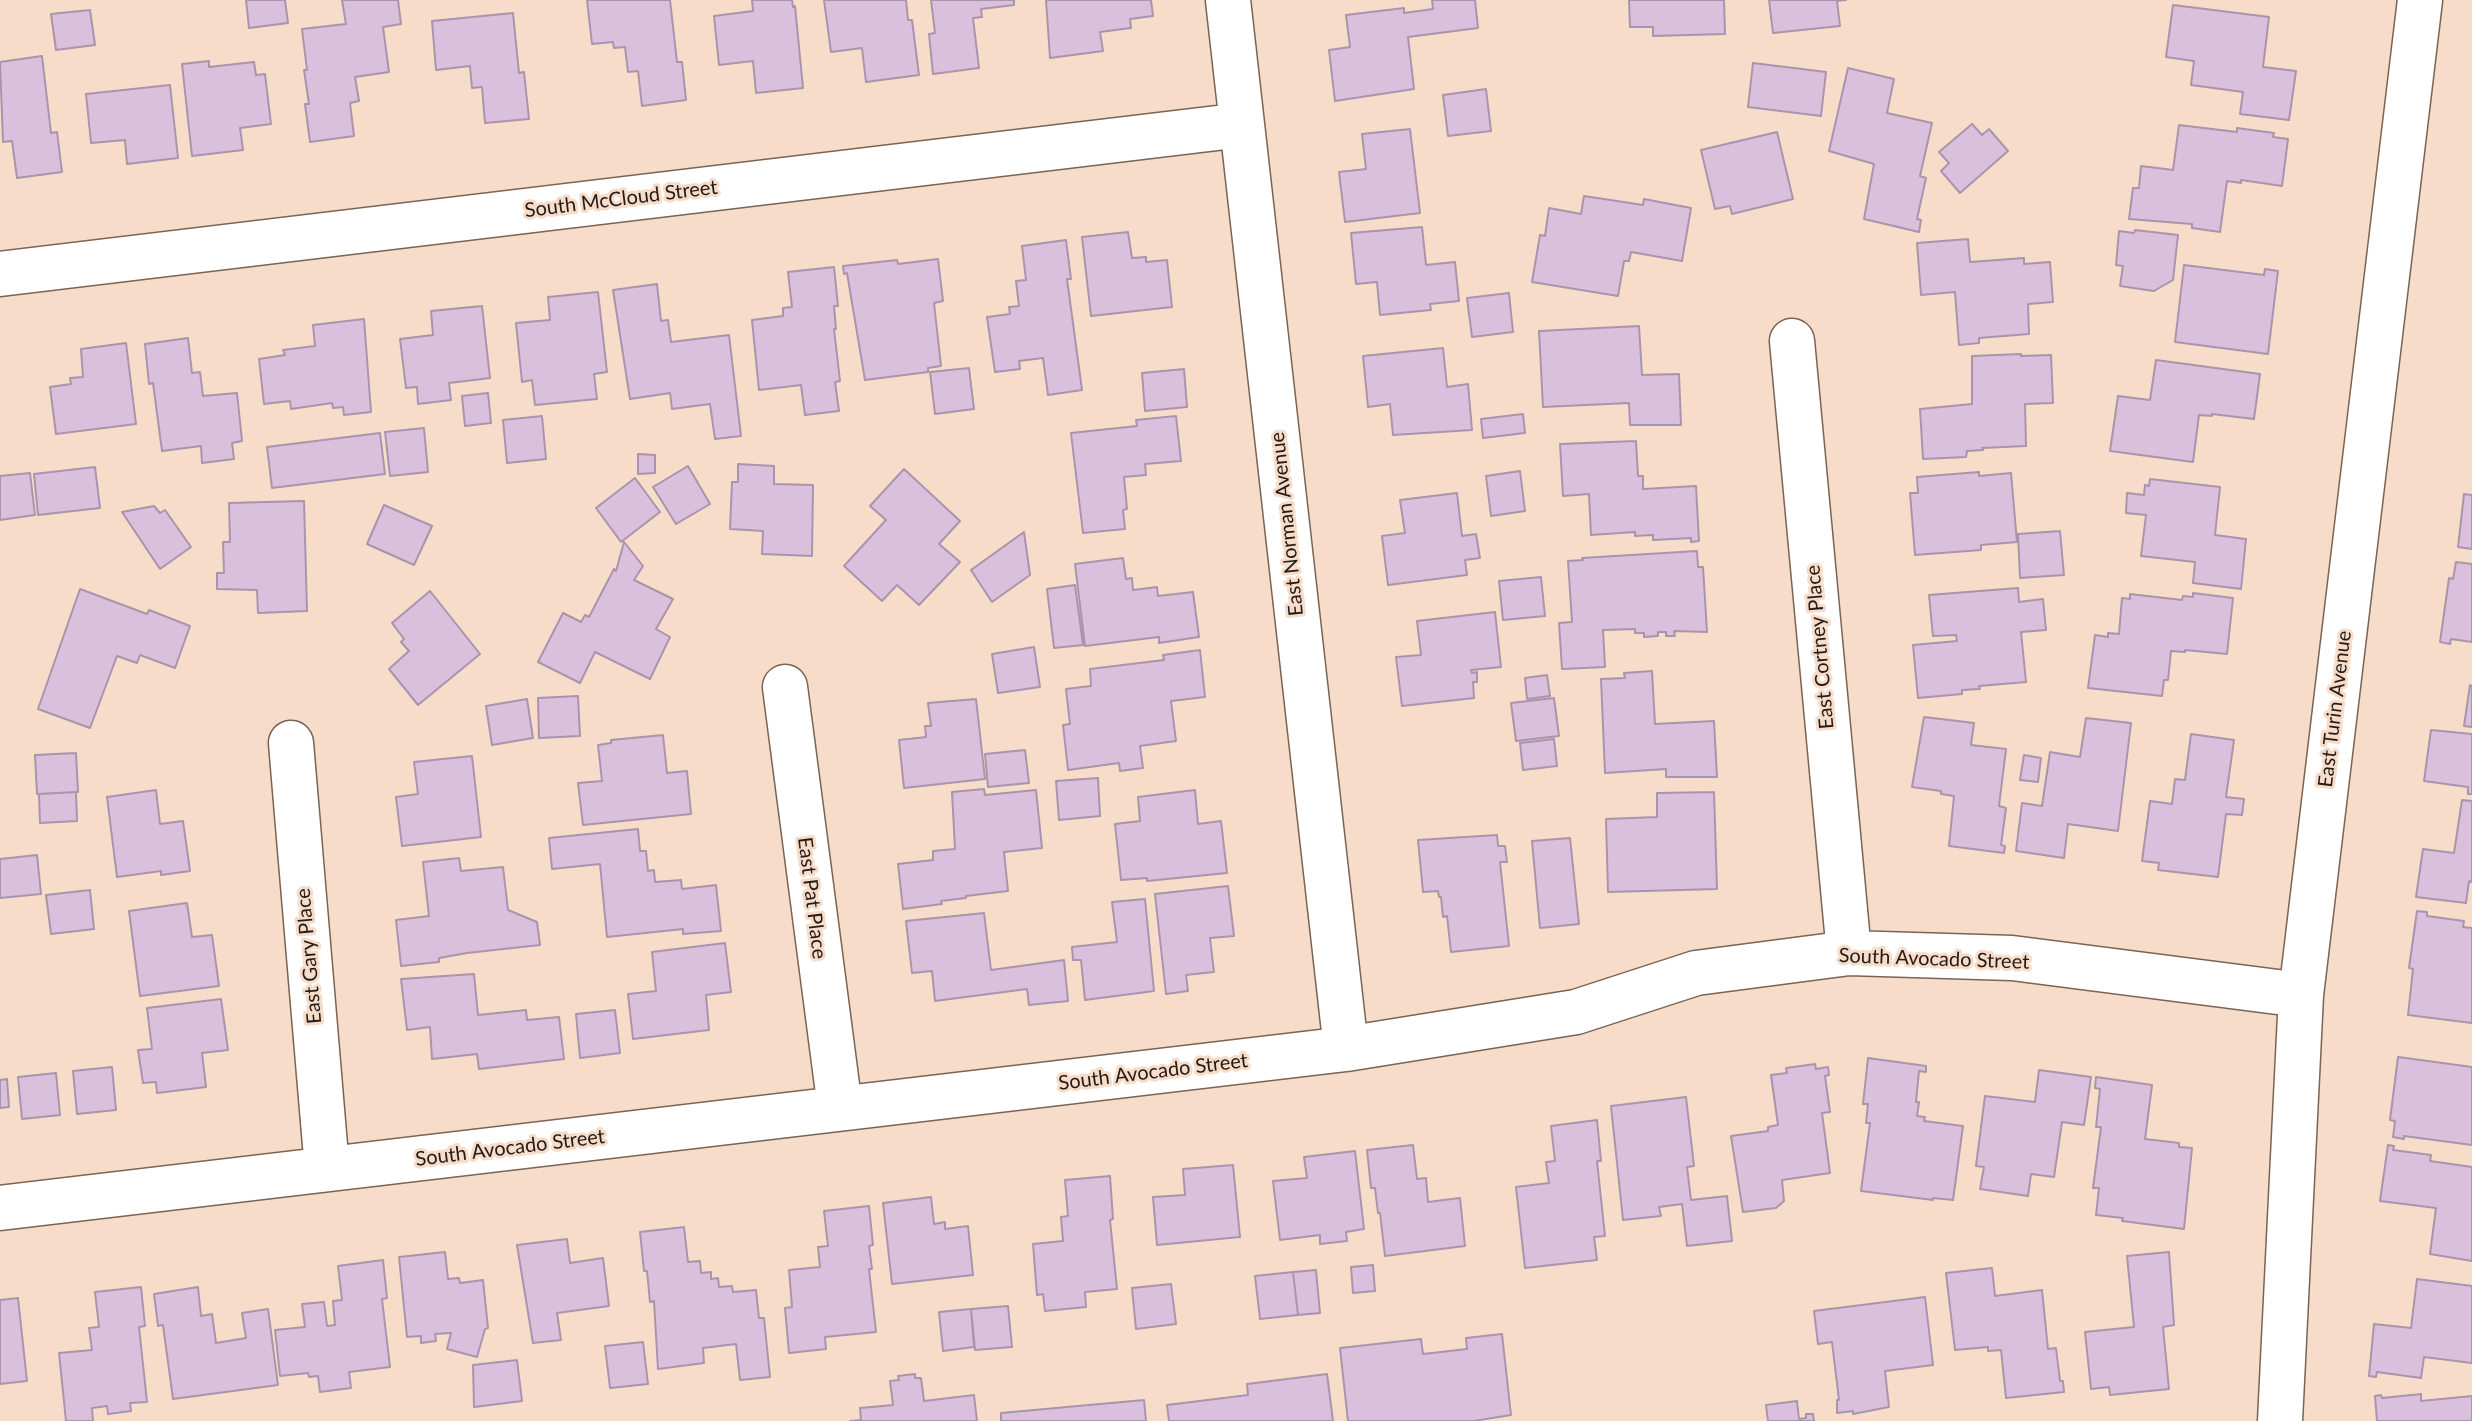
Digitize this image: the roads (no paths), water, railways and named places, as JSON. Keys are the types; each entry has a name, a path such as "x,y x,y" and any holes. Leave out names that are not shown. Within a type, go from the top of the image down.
{"street":[{"name":"East Norman Avenue","path":"1228,0 1346,1049"},
{"name":"East Turin Avenue","path":"2280,1421 2301,995 2420,0"},
{"name":"South McCloud Street","path":"0,274 1242,125"},
{"name":"East Cortney Place","path":"1792,341 1849,953"},
{"name":"East Pat Place","path":"785,687 840,1108"},
{"name":"East Gary Place","path":"291,743 327,1169"},
{"name":"South Avocado Street","path":"0,1208 1346,1049 1576,1012 1696,973 1849,953 2012,958 2301,995"}]}
